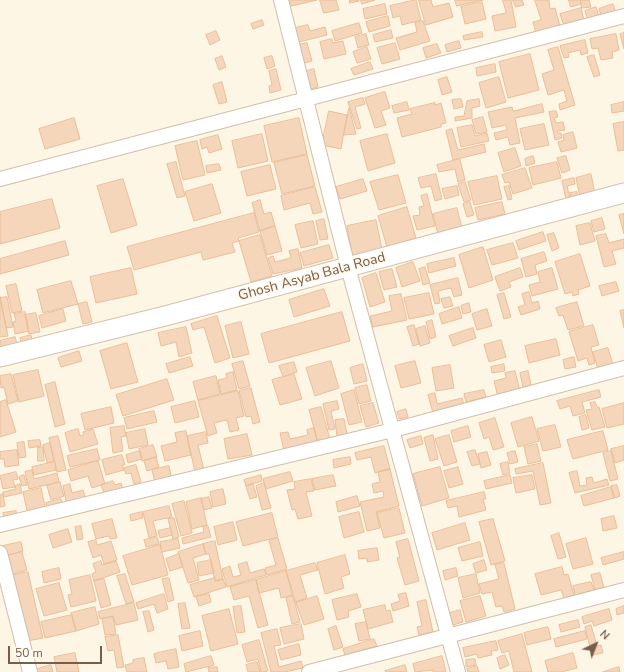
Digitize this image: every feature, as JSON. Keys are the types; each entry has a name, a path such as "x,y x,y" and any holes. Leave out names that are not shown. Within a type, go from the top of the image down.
{"street":[{"path":"281,0 348,267 458,672"},
{"path":"0,179 624,16"},
{"name":"Ghosh Asyab Bala Road","path":"0,357 165,316 624,193"},
{"path":"0,525 393,430 624,368"},
{"path":"0,553 30,672"},
{"path":"309,672 624,590"}],"building":[{"path":"290,0 317,0 292,6"},
{"path":"320,0 336,0 339,10 324,13"},
{"path":"350,0 359,0 359,1 350,3"},
{"path":"361,0 375,0 362,4"},
{"path":"416,0 421,20 402,25 400,16 393,18 390,6"},
{"path":"419,0 431,0 433,7 449,3 453,17 426,25"},
{"path":"455,0 483,0 457,6"},
{"path":"503,0 511,0 516,27 495,31 492,16 506,13"},
{"path":"513,0 522,0 524,5 516,7"},
{"path":"535,0 549,0 550,9 555,8 560,26 536,33 533,22 541,20"},
{"path":"569,0 580,0 581,4 571,7"},
{"path":"581,0 589,0 591,7 582,8"},
{"path":"482,2 486,19 465,24 461,7"},
{"path":"385,4 387,14 365,19 363,9"},
{"path":"613,4 616,13 602,18 599,9"},
{"path":"596,7 599,16 588,20 585,11"},
{"path":"581,8 584,20 564,26 560,14"},
{"path":"388,16 390,26 369,32 366,22"},
{"path":"262,20 264,25 253,29 251,24"},
{"path":"423,21 430,41 400,50 396,38 417,32 415,23"},
{"path":"359,23 362,33 335,41 332,31"},
{"path":"308,25 310,31 325,27 327,35 299,42 295,28"},
{"path":"391,30 393,38 375,42 373,35"},
{"path":"216,31 220,40 210,45 206,35"},
{"path":"482,32 483,37 464,40 463,36"},
{"path":"624,33 624,49 620,34"},
{"path":"366,34 369,45 358,48 355,37"},
{"path":"616,34 619,50 612,52 613,58 601,60 598,48 592,49 590,39"},
{"path":"332,39 333,43 343,41 346,54 324,59 320,42"},
{"path":"585,40 588,53 581,55 580,50 568,53 569,57 564,58 560,46"},
{"path":"459,41 461,48 447,52 445,45"},
{"path":"307,43 312,61 304,63 298,45"},
{"path":"395,43 400,59 382,64 377,48"},
{"path":"437,44 441,53 426,58 423,48"},
{"path":"367,47 371,59 357,63 353,52"},
{"path":"558,47 575,105 560,110 559,104 567,101 564,90 548,95 542,74 554,70 548,50"},
{"path":"530,54 539,90 508,98 499,62"},
{"path":"594,55 600,75 594,77 587,57"},
{"path":"222,56 226,67 219,70 215,59"},
{"path":"272,56 275,66 267,69 264,58"},
{"path":"370,62 373,69 354,75 351,69"},
{"path":"495,64 496,72 477,76 476,68"},
{"path":"276,69 281,90 270,93 269,86 272,85 269,71"},
{"path":"314,69 318,87 311,89 306,71"},
{"path":"447,77 452,92 442,95 438,80"},
{"path":"499,77 506,102 486,108 479,83"},
{"path":"222,82 227,102 219,104 213,85"},
{"path":"385,92 390,108 381,111 386,125 375,128 365,98"},
{"path":"363,98 365,104 355,107 361,128 357,129 348,102"},
{"path":"461,99 463,107 454,109 452,100"},
{"path":"479,99 480,106 472,108 472,118 455,121 455,117 464,116 467,101"},
{"path":"407,102 409,110 394,113 392,106"},
{"path":"624,102 624,111 612,113 611,105"},
{"path":"435,103 435,105 441,103 446,123 441,124 441,127 402,137 397,118 412,114 410,109"},
{"path":"542,104 544,112 515,118 520,143 510,145 508,137 496,140 494,133 507,130 506,125 492,128 488,112 512,107 513,111"},
{"path":"349,108 356,134 344,135"},
{"path":"329,111 347,115 341,149 322,145"},
{"path":"556,111 558,117 554,118 556,123 563,122 565,130 557,131 558,133 561,133 562,138 555,140 549,112"},
{"path":"483,117 487,132 476,134 472,120"},
{"path":"74,118 80,139 45,149 39,129"},
{"path":"299,118 307,154 272,162 264,126"},
{"path":"624,122 624,150 618,151 613,124"},
{"path":"544,124 549,145 525,150 520,129"},
{"path":"472,125 475,136 487,133 489,141 461,147 457,128"},
{"path":"452,129 458,150 484,144 486,152 453,160 446,131"},
{"path":"573,132 577,148 561,152 558,142 564,140 563,135"},
{"path":"262,134 268,161 238,168 232,141"},
{"path":"387,134 395,163 368,171 360,141"},
{"path":"218,135 222,149 209,153 207,147 202,149 200,140"},
{"path":"197,141 205,175 183,180 175,146"},
{"path":"515,148 521,166 504,172 498,153"},
{"path":"307,155 315,186 282,194 274,163"},
{"path":"533,156 535,163 526,166 525,159"},
{"path":"566,156 570,170 562,173 557,158"},
{"path":"460,159 465,180 458,182 455,169 439,172 437,165"},
{"path":"176,162 185,196 177,198 167,164"},
{"path":"557,162 561,178 533,185 529,168"},
{"path":"219,164 221,170 207,173 206,166"},
{"path":"270,165 276,189 247,196 241,172"},
{"path":"525,168 532,188 513,194 509,182 505,183 502,175"},
{"path":"436,174 442,199 435,201 431,186 421,188 418,178"},
{"path":"591,174 595,194 580,197 576,178"},
{"path":"398,175 406,203 379,210 370,182"},
{"path":"497,176 502,199 474,205 468,182"},
{"path":"574,178 575,184 567,186 570,198 566,199 562,181"},
{"path":"123,179 137,225 111,233 97,186"},
{"path":"363,179 367,191 340,199 336,187"},
{"path":"465,182 471,200 464,202 458,184"},
{"path":"212,184 221,213 194,221 185,192"},
{"path":"457,186 459,195 445,199 442,189"},
{"path":"509,186 512,199 508,200 504,187"},
{"path":"315,187 322,212 313,214 310,203 284,210 281,196"},
{"path":"577,192 579,200 572,202 570,193"},
{"path":"427,194 435,226 417,230 413,216 420,215 419,207 424,206 421,196"},
{"path":"52,199 60,228 0,244 0,212"},
{"path":"260,200 264,214 271,212 275,226 260,231 252,203"},
{"path":"470,202 474,215 467,217 463,204"},
{"path":"502,202 505,214 478,220 475,208"},
{"path":"407,207 416,238 387,247 378,216"},
{"path":"457,208 463,232 439,238 433,214"},
{"path":"254,213 259,232 238,238 239,241 232,243 235,252 203,260 201,252 134,270 127,247"},
{"path":"624,214 624,234 619,215"},
{"path":"602,218 605,229 594,232 591,221"},
{"path":"324,219 328,239 320,240 316,221"},
{"path":"376,220 383,254 353,260 347,226"},
{"path":"313,221 318,244 301,248 295,225"},
{"path":"590,223 595,241 580,245 576,226"},
{"path":"275,226 282,251 267,255 260,231"},
{"path":"543,232 546,241 519,250 516,241"},
{"path":"554,233 559,248 552,251 547,235"},
{"path":"606,234 609,243 624,239 624,248 612,251 616,264 604,267 596,236"},
{"path":"260,235 272,276 251,282 239,241"},
{"path":"65,241 69,255 0,274 0,259"},
{"path":"513,243 518,258 492,265 487,250"},
{"path":"329,245 333,258 304,266 300,253"},
{"path":"483,247 493,280 469,288 459,255"},
{"path":"298,249 302,268 273,274 268,258 273,256 275,262 291,258 289,251"},
{"path":"544,252 547,261 535,265 537,274 526,277 521,259"},
{"path":"580,254 590,286 578,290 579,294 573,296 572,292 565,294 555,262"},
{"path":"454,258 456,266 429,273 427,264"},
{"path":"413,262 420,281 402,287 396,268"},
{"path":"425,267 430,283 423,285 419,269"},
{"path":"131,268 137,294 96,303 90,277"},
{"path":"520,268 523,277 509,282 511,287 500,291 495,277"},
{"path":"552,268 558,289 532,296 529,285 540,282 538,272"},
{"path":"392,269 397,287 384,290 379,272"},
{"path":"376,273 385,302 370,307 362,278"},
{"path":"458,278 462,295 454,297 451,288 438,291 440,303 435,304 430,285"},
{"path":"71,281 78,304 43,313 37,290"},
{"path":"616,282 619,291 602,296 599,286"},
{"path":"16,284 22,311 12,313 6,286"},
{"path":"324,289 330,306 294,317 289,300"},
{"path":"529,292 532,303 538,301 540,309 521,315 518,307 525,305 522,294"},
{"path":"429,293 434,314 409,319 404,298"},
{"path":"504,293 511,317 504,319 497,295"},
{"path":"401,294 407,320 373,327 370,316 392,311 389,296"},
{"path":"0,297 8,336 0,337"},
{"path":"7,297 13,327 6,328 0,298"},
{"path":"450,297 453,306 444,308 441,299"},
{"path":"87,302 92,322 83,324 78,304"},
{"path":"577,302 584,326 568,330 563,315 559,316 556,308"},
{"path":"469,303 471,312 463,314 461,306"},
{"path":"459,307 462,318 442,324 439,314"},
{"path":"63,309 66,321 42,328 39,316"},
{"path":"487,309 492,326 477,330 472,314"},
{"path":"624,310 624,328 620,311"},
{"path":"25,312 29,331 15,334 13,322 16,321 14,314"},
{"path":"342,312 350,341 269,363 261,334"},
{"path":"36,313 40,332 29,334 25,315"},
{"path":"217,316 230,358 215,363 204,327 193,330 191,324"},
{"path":"432,320 436,337 430,339 426,322"},
{"path":"241,322 249,354 233,358 225,326"},
{"path":"414,325 419,344 413,346 407,327"},
{"path":"593,325 599,345 591,347 595,363 589,365 587,358 578,361 569,332"},
{"path":"425,326 430,343 420,346 416,329"},
{"path":"186,327 192,353 179,357 176,342 161,346 158,333"},
{"path":"473,328 476,338 453,346 449,336"},
{"path":"31,335 33,343 22,345 20,338"},
{"path":"15,337 17,344 0,348 0,341"},
{"path":"556,339 560,355 529,363 525,346"},
{"path":"501,340 506,357 489,362 484,345"},
{"path":"127,343 138,382 111,389 100,351"},
{"path":"608,348 613,365 598,369 593,352"},
{"path":"79,351 82,361 61,367 58,358"},
{"path":"190,357 193,366 169,373 166,364"},
{"path":"574,357 576,367 565,369 563,360"},
{"path":"243,361 250,386 239,389 232,364"},
{"path":"331,361 339,388 315,396 306,368"},
{"path":"415,361 421,383 401,388 395,366"},
{"path":"294,362 297,372 283,377 279,366"},
{"path":"363,364 367,381 354,384 350,368"},
{"path":"504,364 505,371 492,373 491,367"},
{"path":"450,365 454,388 436,391 432,368"},
{"path":"38,370 44,396 19,402 13,375"},
{"path":"515,371 520,391 498,397 494,381 506,378 505,373"},
{"path":"528,371 531,385 523,387 520,373"},
{"path":"233,372 237,390 221,394 218,380 227,378 226,374"},
{"path":"11,374 18,401 8,404 4,387 1,388 0,376"},
{"path":"294,374 302,399 280,405 272,380"},
{"path":"216,376 220,394 198,400 193,382"},
{"path":"167,379 174,400 123,416 116,395"},
{"path":"55,382 65,424 55,427 45,385"},
{"path":"367,385 371,401 359,404 355,388"},
{"path":"251,388 260,422 253,424 251,416 246,417 239,391"},
{"path":"354,390 362,422 349,425 341,394"},
{"path":"484,390 486,397 466,402 464,394"},
{"path":"599,390 601,397 582,402 585,413 573,416 570,406 560,409 557,401"},
{"path":"238,391 244,416 236,418 239,430 230,432 227,420 214,423 217,433 208,436 198,401"},
{"path":"435,393 437,404 462,398 464,405 433,413 428,395"},
{"path":"6,400 16,432 0,437 0,402"},
{"path":"195,401 199,417 175,423 171,407"},
{"path":"337,401 339,409 331,411 335,429 329,430 323,404"},
{"path":"595,402 597,407 599,407 605,427 592,430 586,410 592,409 590,403"},
{"path":"373,403 379,423 366,427 360,406"},
{"path":"624,403 624,424 607,428 602,409"},
{"path":"111,407 114,423 85,430 81,414"},
{"path":"321,407 330,439 318,443 309,410"},
{"path":"406,409 408,417 399,419 397,412"},
{"path":"154,411 157,422 127,429 124,418"},
{"path":"586,415 589,428 582,430 579,417"},
{"path":"532,417 539,441 518,447 511,423"},
{"path":"495,418 504,447 493,450 489,437 484,439 479,423"},
{"path":"344,419 347,434 337,436 335,420"},
{"path":"555,425 561,447 543,451 537,429"},
{"path":"124,426 126,436 121,437 123,451 113,453 110,428"},
{"path":"468,426 471,437 454,442 451,431"},
{"path":"314,428 318,443 284,451 280,433 288,432 290,439 308,435 307,430"},
{"path":"78,429 80,436 84,435 83,432 93,429 98,444 70,452 65,433"},
{"path":"145,429 148,445 129,449 126,433"},
{"path":"186,431 191,455 165,461 161,446 177,442 175,433"},
{"path":"603,431 608,450 573,459 567,440"},
{"path":"206,432 208,443 198,445 204,470 195,472 187,436"},
{"path":"247,434 252,455 228,459 224,439"},
{"path":"433,435 438,459 430,461 424,438"},
{"path":"449,435 457,462 444,466 435,439"},
{"path":"58,436 66,470 57,472 49,438"},
{"path":"421,436 423,444 410,448 407,440"},
{"path":"40,440 41,446 29,448 28,441"},
{"path":"24,442 26,457 19,458 17,443"},
{"path":"50,443 54,461 47,463 43,445"},
{"path":"537,444 541,461 528,464 524,447"},
{"path":"153,445 157,457 142,461 139,449"},
{"path":"384,446 390,469 375,473 371,457 357,460 355,453"},
{"path":"624,446 624,460 615,463 611,449"},
{"path":"38,447 43,447 44,461 38,461"},
{"path":"97,449 100,460 70,467 67,456"},
{"path":"17,450 19,465 5,467 4,459 0,459 0,452"},
{"path":"475,450 480,464 472,466 467,452"},
{"path":"140,451 142,459 128,463 126,455"},
{"path":"515,451 518,462 510,464 507,453"},
{"path":"611,451 618,479 610,481 603,453"},
{"path":"487,452 491,465 481,468 478,454"},
{"path":"122,455 125,465 122,465 124,470 106,475 102,460"},
{"path":"156,457 159,467 147,471 144,461"},
{"path":"350,457 351,464 334,468 333,460"},
{"path":"98,461 105,484 92,488 88,476 71,481 68,470"},
{"path":"55,462 56,470 34,475 32,467"},
{"path":"508,462 510,473 503,475 500,464"},
{"path":"543,463 551,503 540,505 533,471 516,474 515,469"},
{"path":"136,465 141,482 134,484 131,473 126,474 124,468"},
{"path":"169,466 171,476 177,475 177,478 155,483 152,470"},
{"path":"440,467 449,498 422,506 413,474"},
{"path":"458,467 463,484 449,488 444,471"},
{"path":"390,469 399,506 376,512 380,528 367,531 360,502 384,497 383,491 374,493 372,484 380,482 378,472"},
{"path":"32,470 34,479 57,473 59,482 29,489 25,472"},
{"path":"577,471 580,486 587,485 586,478 592,477 594,483 607,479 609,485 575,493 569,473"},
{"path":"16,472 18,479 13,480 15,487 3,489 0,476"},
{"path":"290,472 293,481 266,489 263,479"},
{"path":"24,475 27,485 22,486 19,477"},
{"path":"261,475 262,481 246,486 244,480"},
{"path":"333,475 336,486 315,490 312,479"},
{"path":"510,475 512,483 486,489 484,481"},
{"path":"532,475 535,489 516,493 513,478"},
{"path":"311,479 314,491 306,492 312,516 298,519 295,509 292,510 287,490 295,489 294,482"},
{"path":"113,481 115,485 121,483 123,490 105,496 101,485"},
{"path":"60,482 64,496 51,500 47,486"},
{"path":"264,483 271,508 262,510 256,486"},
{"path":"20,484 22,493 4,497 3,492 16,489 15,486"},
{"path":"70,484 72,493 83,490 86,500 67,505 63,486"},
{"path":"253,484 257,497 250,499 246,486"},
{"path":"617,485 620,496 615,498 611,486"},
{"path":"611,487 614,498 584,506 581,496"},
{"path":"41,488 46,511 28,515 23,492"},
{"path":"223,489 226,504 213,507 210,492"},
{"path":"484,492 486,499 483,499 486,510 459,517 457,506 448,508 446,501"},
{"path":"3,494 5,506 0,507 0,495"},
{"path":"357,496 360,506 338,512 336,502"},
{"path":"209,497 212,508 204,510 201,499"},
{"path":"201,498 207,525 192,529 186,502"},
{"path":"61,499 64,508 48,512 46,503"},
{"path":"184,501 192,533 181,536 172,504"},
{"path":"169,506 172,517 153,521 157,536 149,538 143,512"},
{"path":"399,508 405,533 384,538 377,513"},
{"path":"16,511 18,519 5,521 3,513"},
{"path":"142,512 143,518 131,521 130,515"},
{"path":"359,512 364,532 344,538 339,517"},
{"path":"272,513 278,537 243,546 236,522"},
{"path":"614,516 617,528 603,531 601,519"},
{"path":"174,518 179,537 173,539 168,519"},
{"path":"112,519 117,538 110,539 109,536 96,539 92,524"},
{"path":"493,519 505,561 491,565 479,522"},
{"path":"233,522 237,540 218,545 214,527"},
{"path":"465,523 470,540 437,550 432,533"},
{"path":"81,526 83,539 77,540 75,527"},
{"path":"208,526 211,537 183,544 182,538 204,532 203,527"},
{"path":"171,528 172,535 160,538 158,531"},
{"path":"68,529 72,542 53,548 49,535"},
{"path":"559,533 566,557 558,559 551,536"},
{"path":"157,537 159,544 146,547 144,540"},
{"path":"278,538 287,569 267,575 265,568 276,565 269,541"},
{"path":"586,538 593,564 573,569 566,544"},
{"path":"178,539 180,548 162,552 160,542"},
{"path":"408,539 419,581 405,585 397,558 400,557 396,542"},
{"path":"96,540 97,545 111,541 117,560 104,564 101,555 93,558 88,542"},
{"path":"215,541 223,579 215,581 209,554 206,554 203,544"},
{"path":"21,542 23,551 6,556 3,546"},
{"path":"480,542 483,556 462,561 458,548"},
{"path":"203,544 206,554 193,558 199,580 188,583 178,552"},
{"path":"160,545 168,575 132,585 123,556"},
{"path":"377,548 379,560 367,562 367,558 359,559 358,551"},
{"path":"22,552 27,570 11,575 6,556"},
{"path":"624,552 624,559 603,565 601,558"},
{"path":"179,554 183,567 170,571 166,559"},
{"path":"345,555 350,574 341,577 344,588 325,594 317,563"},
{"path":"211,560 214,573 199,576 197,563"},
{"path":"484,560 487,570 476,573 473,564"},
{"path":"101,561 102,565 116,561 120,572 94,581 92,574 96,572 93,564"},
{"path":"247,562 250,573 264,569 266,575 227,587 222,569 230,566 233,577 241,575 238,565"},
{"path":"315,563 318,570 300,575 307,598 295,602 286,571"},
{"path":"504,563 515,609 504,612 502,606 496,607 492,592 482,594 479,584 499,579 495,565"},
{"path":"562,567 564,575 568,574 574,595 564,598 561,590 541,595 535,574"},
{"path":"59,568 61,579 44,583 42,572"},
{"path":"456,568 458,576 445,580 443,571"},
{"path":"286,571 293,595 281,598 279,588 259,593 256,580"},
{"path":"28,572 43,638 27,641 11,576"},
{"path":"600,573 604,588 595,590 591,575"},
{"path":"125,574 134,602 126,604 117,576"},
{"path":"476,574 480,593 463,598 458,578"},
{"path":"90,575 96,601 71,607 68,595 72,594 69,580"},
{"path":"169,578 174,600 168,602 162,579"},
{"path":"215,578 215,581 223,579 226,587 194,597 190,585"},
{"path":"104,579 111,605 101,608 94,581"},
{"path":"256,580 268,625 258,628 249,596 234,600 230,587"},
{"path":"591,582 594,590 575,595 573,586"},
{"path":"59,583 67,610 44,616 36,589"},
{"path":"406,593 409,606 393,611 391,604 400,601 398,595"},
{"path":"164,594 168,609 157,613 154,604 138,609 136,603"},
{"path":"209,594 211,602 199,606 196,597"},
{"path":"357,594 361,607 348,611 349,617 337,620 332,600"},
{"path":"293,596 300,622 292,624 286,598"},
{"path":"317,596 324,619 304,625 296,603"},
{"path":"480,596 486,616 466,622 460,601"},
{"path":"426,600 433,632 419,635 417,627 422,626 417,602"},
{"path":"134,603 138,620 116,625 113,616 100,619 98,612"},
{"path":"185,603 190,628 182,629 178,604"},
{"path":"385,605 386,611 390,610 393,622 368,629 363,610"},
{"path":"241,606 245,632 237,633 233,607"},
{"path":"624,606 624,613 617,615 616,609"},
{"path":"95,607 99,624 76,631 71,613"},
{"path":"229,609 238,644 211,651 202,616"},
{"path":"609,609 612,620 594,626 592,621 584,624 582,617"},
{"path":"460,610 463,622 450,626 447,614"},
{"path":"149,611 154,630 148,632 143,612"},
{"path":"72,615 76,631 45,638 41,622"},
{"path":"113,617 116,634 105,635 102,619"},
{"path":"578,620 580,627 561,632 559,625"},
{"path":"366,622 370,639 359,641 355,624"},
{"path":"301,624 304,639 284,644 280,628"},
{"path":"591,625 597,646 601,645 603,653 592,655 585,627"},
{"path":"336,626 343,647 334,650 328,629"},
{"path":"548,627 551,639 527,645 524,633"},
{"path":"277,629 281,645 274,646 279,667 301,661 303,668 285,672 271,672 261,633"},
{"path":"200,631 203,646 182,651 179,636"},
{"path":"585,631 587,639 556,647 554,639"},
{"path":"522,634 532,672 514,672 509,651 502,653 498,641"},
{"path":"118,635 124,667 117,668 114,650 108,651 105,637"},
{"path":"374,639 377,646 345,655 343,649"},
{"path":"259,640 268,671 261,672 258,659 247,662 242,645"},
{"path":"496,641 498,650 491,651 492,655 478,658 477,654 465,657 463,648"},
{"path":"299,644 301,655 281,660 278,650"},
{"path":"176,649 179,667 168,669 166,661 156,663 154,654"},
{"path":"75,653 79,672 57,672 54,657"},
{"path":"573,653 577,668 561,672 548,672 545,661"},
{"path":"505,655 509,665 500,669 497,658"},
{"path":"211,656 214,665 186,672 184,664"},
{"path":"442,656 446,672 433,672 433,670 415,672 413,664"},
{"path":"144,658 147,672 127,672 125,665 133,663 133,660"},
{"path":"475,659 476,665 466,667 466,660"},
{"path":"257,662 260,672 248,672 246,665"},
{"path":"51,665 53,672 35,672 34,670"},
{"path":"405,665 407,672 385,671"},
{"path":"477,666 479,672 468,672 467,669"},
{"path":"217,667 218,672 209,672 208,668"},
{"path":"619,667 620,672 603,672"}]}
